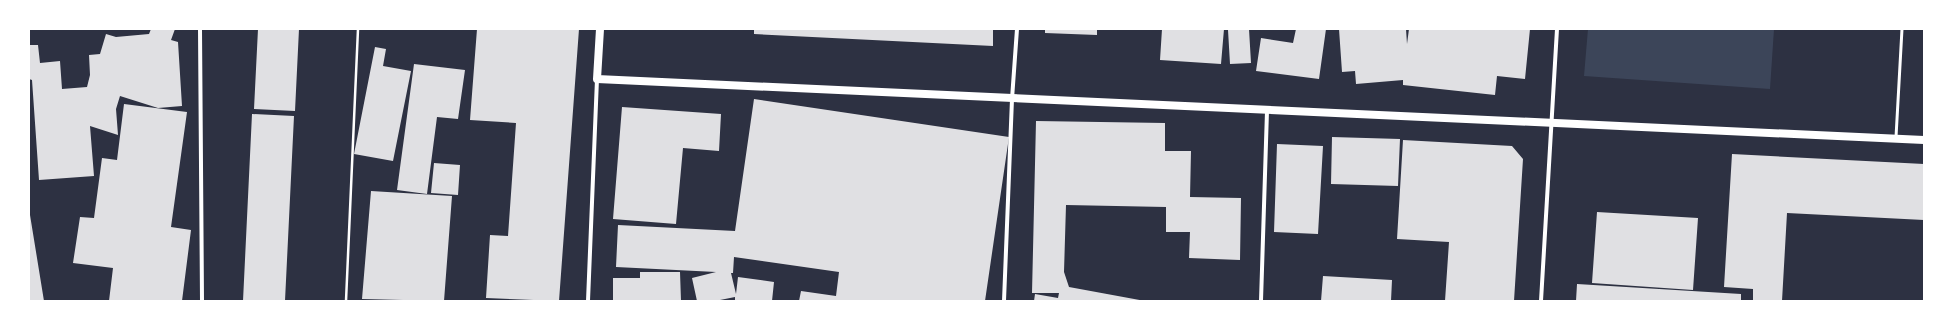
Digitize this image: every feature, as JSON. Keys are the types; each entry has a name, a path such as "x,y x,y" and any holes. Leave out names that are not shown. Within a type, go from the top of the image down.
{"main road":[{"path":"600,29 597,79 1924,140"}],"street":[{"path":"200,29 202,301"},
{"path":"1004,301 1012,98 1017,29"},
{"path":"1541,301 1557,29"},
{"path":"588,301 597,79"},
{"path":"1261,301 1267,111"}],"lane":[{"path":"1896,139 1902,29"}],"path":[{"path":"346,301 358,29"}],"shaded area":[{"path":"1588,29 1774,29 1770,89 1584,76"}],"building":[{"path":"151,29 175,29 171,40 178,42 182,106 158,108 120,96 116,109 118,135 90,126 94,176 39,180 32,80 29,79 29,45 38,45 40,63 60,61 62,89 87,87 90,75 89,55 100,54 106,34 116,37 149,34"},
{"path":"258,29 299,29 295,111 254,109"},
{"path":"477,29 579,29 559,301 486,298 490,235 508,236 516,123 470,120"},
{"path":"754,29 993,29 993,46 754,34"},
{"path":"1045,29 1097,29 1097,35 1045,33"},
{"path":"1162,29 1224,29 1221,64 1160,60"},
{"path":"1249,29 1251,63 1230,64 1228,30"},
{"path":"1296,29 1326,29 1319,79 1256,71 1261,38 1293,43"},
{"path":"1339,29 1406,29 1407,44 1409,29 1530,29 1525,79 1497,76 1495,95 1403,85 1403,80 1356,84 1355,71 1342,72"},
{"path":"375,47 386,49 383,66 411,71 393,161 354,154"},
{"path":"414,64 465,70 458,119 437,117 427,194 397,190"},
{"path":"754,99 1009,137 985,301 799,301 801,291 836,296 839,272 734,257 733,273 731,273 736,294 738,277 774,282 772,301 735,301 735,297 715,301 697,301 692,278 716,272 616,267 618,225 735,231"},
{"path":"124,104 187,112 171,227 191,230 182,301 109,301 113,268 73,263 80,217 94,218 102,158 117,160"},
{"path":"622,107 721,114 719,151 683,148 676,224 613,219"},
{"path":"252,114 294,116 285,301 243,301"},
{"path":"1036,121 1165,123 1165,151 1191,151 1190,197 1241,198 1240,260 1189,258 1190,232 1166,232 1166,207 1066,205 1064,272 1069,287 1145,301 1034,301 1035,294 1058,298 1059,293 1032,293"},
{"path":"1332,137 1400,139 1398,186 1331,184"},
{"path":"1403,140 1512,146 1523,159 1514,301 1445,301 1449,242 1397,239"},
{"path":"1277,144 1323,146 1318,234 1274,232"},
{"path":"1732,154 1924,164 1924,220 1787,213 1782,301 1753,301 1753,289 1724,287"},
{"path":"434,163 460,165 458,195 431,193"},
{"path":"371,191 452,196 444,301 362,299"},
{"path":"1597,212 1698,218 1693,290 1592,283"},
{"path":"30,215 44,301 29,301"},
{"path":"640,272 680,272 681,301 613,301 613,278 640,278"},
{"path":"1323,276 1392,280 1391,301 1321,301"},
{"path":"1577,284 1741,294 1741,301 1576,301"}]}
